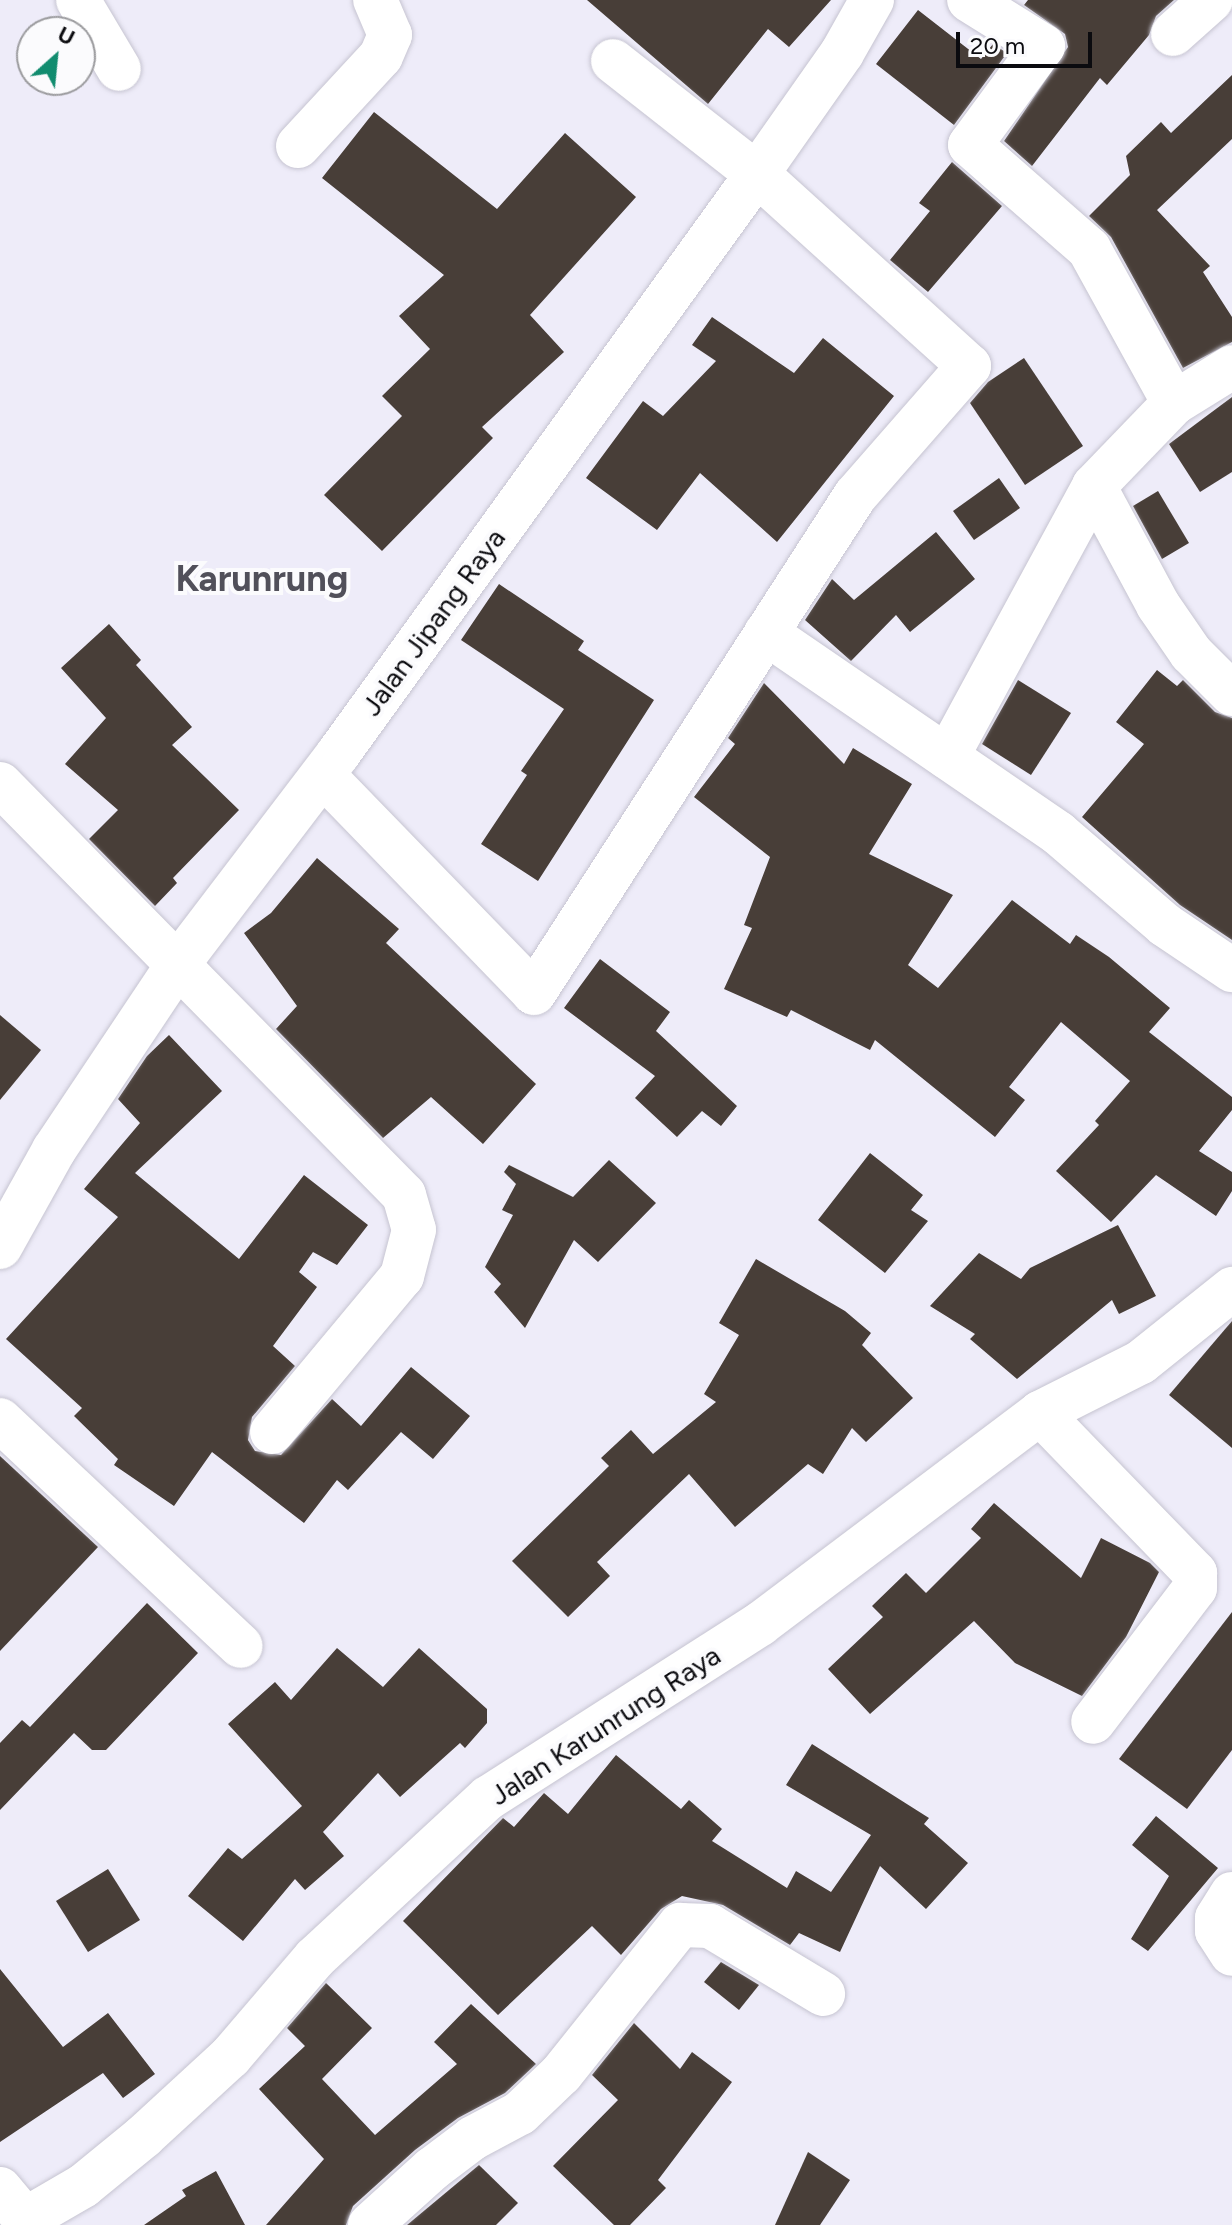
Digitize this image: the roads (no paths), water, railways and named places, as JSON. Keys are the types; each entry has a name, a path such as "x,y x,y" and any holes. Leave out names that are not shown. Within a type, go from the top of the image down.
{"street":[{"path":"78,0 119,69"},
{"path":"298,146 381,56 390,35 375,0"},
{"name":"Jalan Jipang Raya","path":"5,1223 178,964 323,775 757,174 842,53 872,0"},
{"path":"969,0 1043,46 970,145 1089,249 1174,403"},
{"path":"1173,34 1211,0"},
{"path":"323,775 534,993 855,496 969,366 757,174 613,61"},
{"path":"947,757 1094,486 1174,403 1232,367"},
{"path":"1094,486 1158,605 1191,653 1232,694"},
{"path":"766,633 1058,833 1165,925 1232,970"},
{"path":"0,784 404,1195 414,1230 402,1276 272,1432"},
{"name":"Jalan Karunrung Raya","path":"19,2211 83,2186 155,2126 230,2057 315,1958 488,1798 760,1624 1040,1413 1141,1362 1232,1289"},
{"path":"1040,1413 1195,1573 1195,1588 1093,1722"},
{"path":"0,1420 241,1646"},
{"path":"1232,1894 1217,1918 1217,1931 1232,1954"},
{"path":"370,2225 432,2169 473,2138 520,2113 561,2074 680,1925 710,1926 823,1994"}],"district":[{"name":"Karunrung","path":"262,579"}]}
